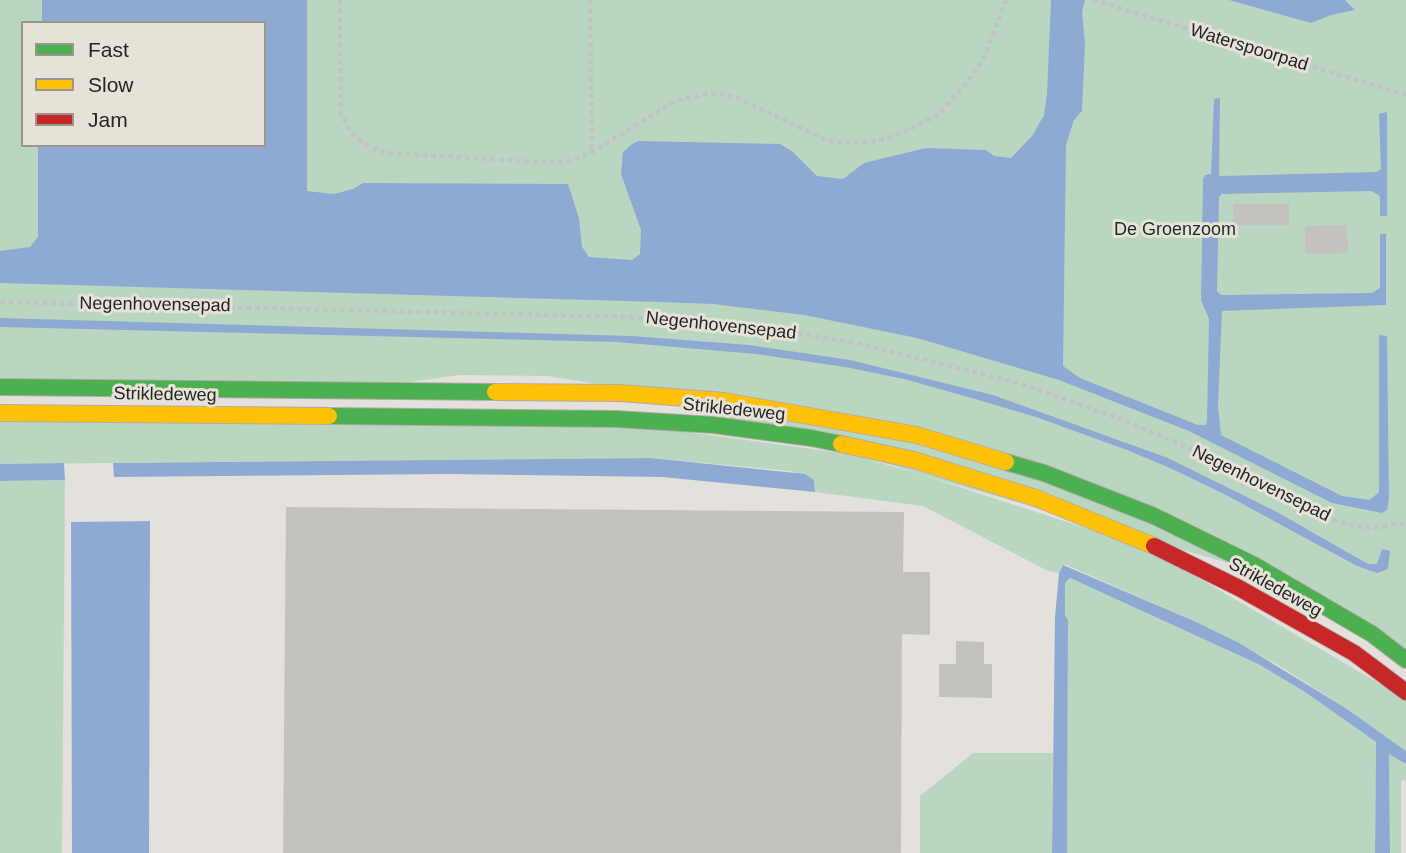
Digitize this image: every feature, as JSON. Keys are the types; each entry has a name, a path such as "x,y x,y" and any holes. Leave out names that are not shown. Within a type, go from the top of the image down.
{"main road":[{"name":"Strikledeweg","path":"0,387 620,393 724,401 904,433 1032,469 1154,516 1254,565 1372,634 1406,660"},
{"name":"Strikledeweg","path":"0,412 616,419 714,425 811,438 914,460 977,479 1036,498 1144,542 1239,588 1354,653 1406,692"}],"path":[{"path":"340,0 341,114 351,132 373,149 388,153 556,163 592,152 675,101 706,94 724,94 740,99 826,140 844,143 869,142 895,136 937,115 969,80 983,60 1006,0"},
{"path":"590,0 592,152"},
{"name":"Waterspoorpad","path":"1093,0 1406,95"},
{"name":"Negenhovensepad","path":"0,302 632,317 780,330 861,344 1019,383 1121,419 1212,458 1312,511 1339,522 1370,528 1406,523"}],"green space":[{"name":"De Groenzoom","path":"0,0 1406,0 1406,653 1301,584 617,387 547,376 460,375 394,384 0,380"},
{"path":"0,418 658,428 864,456 1147,548 1406,699 1406,751 1278,665 1194,621 1066,565 1063,565 1059,573 1048,571 923,506 815,492 814,480 790,471 651,458 0,464"},
{"path":"65,480 62,853 0,853 0,481"},
{"path":"1070,578 1258,664 1305,692 1376,742 1375,853 1067,853 1068,620 1065,615 1065,583"},
{"path":"973,753 1053,753 1052,853 920,853 920,796"},
{"path":"1389,753 1406,764 1406,780 1401,781 1401,853 1390,853"}],"water":[{"path":"42,0 307,0 307,191 334,194 363,183 568,184 579,218 582,247 589,257 632,260 640,254 641,230 621,174 623,152 632,144 638,141 780,144 793,152 817,176 843,179 864,163 926,148 986,150 994,156 1011,158 1032,136 1044,115 1051,0 1085,0 1082,12 1085,43 1082,111 1074,120 1066,145 1063,366 1080,378 1198,425 1206,425 1209,319 1201,300 1203,179 1205,175 1211,174 1214,99 1220,98 1221,176 1377,172 1381,169 1379,114 1387,112 1387,216 1380,216 1380,196 1371,191 1222,194 1219,197 1217,291 1221,295 1372,293 1380,288 1380,234 1386,234 1386,305 1222,311 1218,406 1221,435 1342,496 1370,500 1379,492 1379,335 1387,336 1387,510 1382,513 1332,503 1189,431 1059,380 917,338 804,315 713,304 0,283 0,251 30,247 38,237 38,147 266,147 266,21 42,21"},
{"path":"1229,0 1345,0 1355,10 1311,23"},
{"path":"0,318 632,336 749,345 850,360 993,395 1168,458 1275,511 1368,564 1377,564 1382,549 1390,551 1388,569 1377,573 1357,566 1226,495 1127,450 1036,417 904,379 845,367 756,354 617,342 0,327"},
{"path":"651,458 805,474 814,480 815,492 662,477 449,474 114,477 113,463"},
{"path":"64,463 65,480 0,481 0,464"},
{"path":"150,521 149,853 72,853 71,522"},
{"path":"1063,565 1239,643 1347,709 1406,751 1406,764 1389,754 1390,853 1375,853 1376,742 1305,692 1258,664 1070,578 1065,583 1065,615 1068,620 1067,853 1052,853 1055,617 1059,573"}],"building":[{"path":"1233,204 1289,204 1289,225 1233,225"},
{"path":"1347,225 1348,253 1305,254 1305,226"},
{"path":"286,507 904,512 903,572 930,572 930,635 902,634 901,853 283,853"},
{"path":"956,641 984,642 984,664 992,664 992,698 939,697 939,664 956,664"}],"traffic: fast":[{"path":"0,387 495,392"},
{"path":"329,416 616,419 714,425 841,444"},
{"path":"1006,462 1044,473 1154,516 1254,565 1372,634 1406,660"}],"traffic: slow":[{"path":"495,392 620,393 724,401 917,435 1006,462"},
{"path":"0,413 329,416"},
{"path":"841,444 914,460 1036,498 1154,546"}],"traffic: jam":[{"path":"1154,546 1239,588 1354,653 1406,692"}]}
